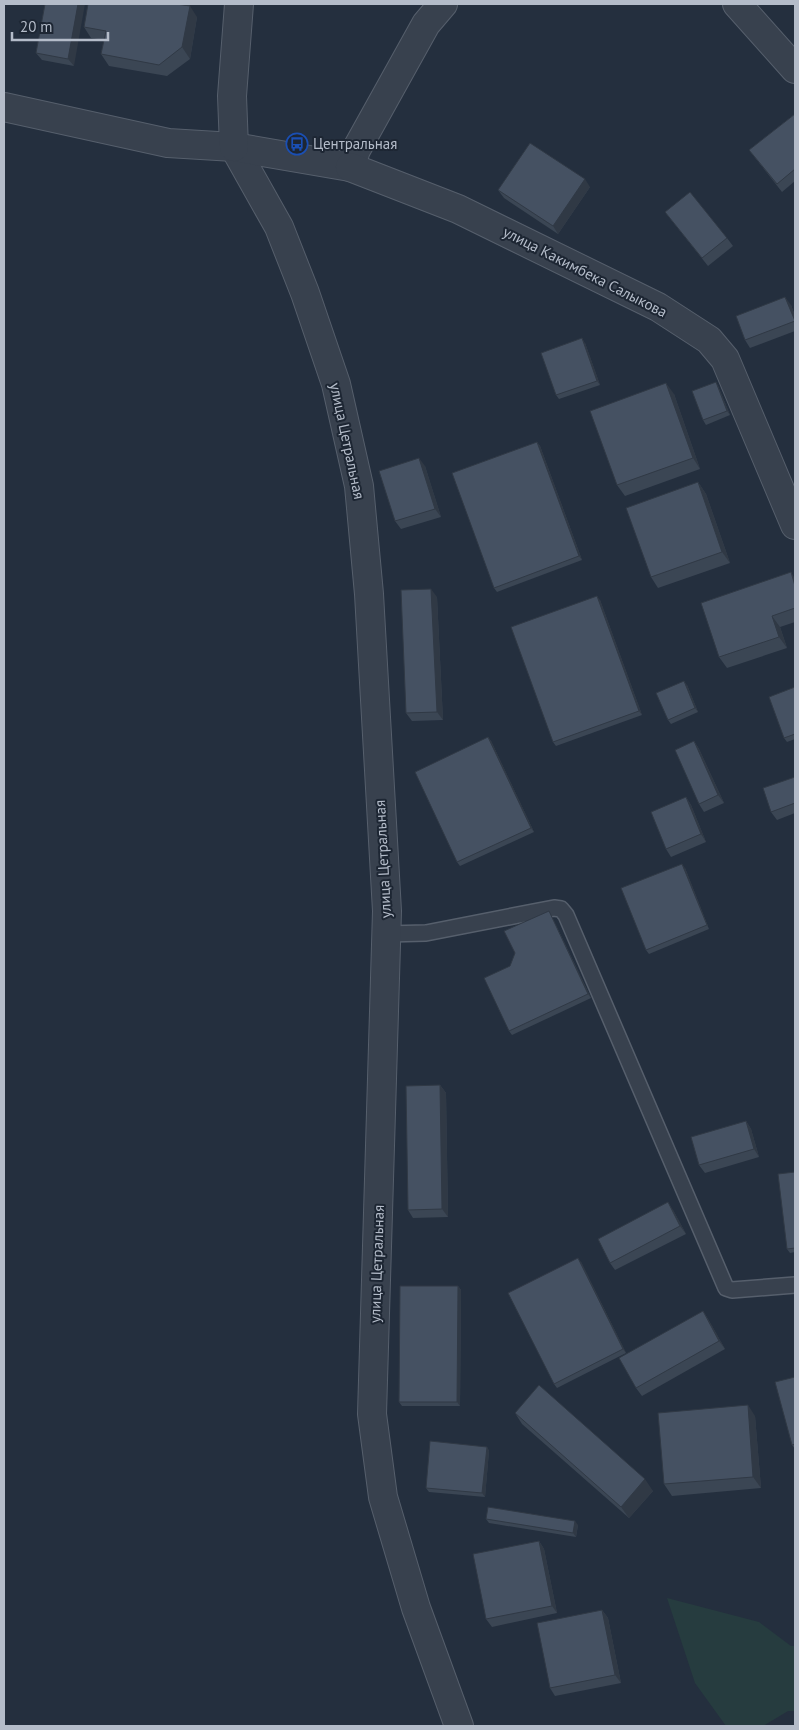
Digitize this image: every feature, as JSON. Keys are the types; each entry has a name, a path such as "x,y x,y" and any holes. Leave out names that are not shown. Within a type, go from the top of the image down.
{"street":[{"name":"улица Цетральная","path":"239,4 232,96 234,147 278,227 305,293 336,384 359,486 369,594 387,911 372,1414 383,1497 416,1608 459,1726"},
{"path":"350,168 356,150 426,24 443,4"},
{"path":"737,4 795,69"},
{"name":"улица Какимбека Салыкова","path":"4,106 168,143 234,147 350,168 458,209 658,307 709,340 725,359 795,525"}],"lane":[{"path":"386,934 426,932 554,908 561,909 570,924 726,1288 732,1290 795,1284"}],"green space":[{"path":"667,1598 759,1622 791,1646 795,1646 795,1711 788,1711 763,1726 726,1726 695,1683"}],"building":[{"path":"45,4 78,4 68,59 36,53"},
{"path":"88,4 176,4 190,6 182,47 159,65 101,54 106,31 84,27"},
{"path":"795,114 795,169 777,184 749,150"},
{"path":"530,143 585,179 553,226 498,190"},
{"path":"690,192 727,238 702,258 665,212"},
{"path":"785,297 795,321 745,340 736,316"},
{"path":"582,338 597,381 556,395 541,353"},
{"path":"716,382 727,411 703,420 692,391"},
{"path":"666,383 693,458 617,485 590,411"},
{"path":"537,442 579,556 494,588 452,473"},
{"path":"419,458 435,509 395,521 379,471"},
{"path":"698,482 722,552 651,577 626,508"},
{"path":"791,572 795,586 795,608 772,616 779,637 719,657 701,603"},
{"path":"431,589 437,712 406,713 401,590"},
{"path":"597,596 639,711 553,742 511,627"},
{"path":"684,681 695,708 668,720 656,693"},
{"path":"795,687 795,734 784,738 769,697"},
{"path":"488,737 531,828 457,862 415,772"},
{"path":"694,741 718,795 699,804 675,750"},
{"path":"795,777 795,803 771,812 763,788"},
{"path":"686,797 701,834 666,849 651,812"},
{"path":"682,864 707,925 646,950 621,888"},
{"path":"549,911 588,994 509,1031 484,978 510,966 515,953 504,931"},
{"path":"440,1085 442,1209 408,1210 406,1086"},
{"path":"746,1121 754,1149 699,1165 691,1137"},
{"path":"795,1172 795,1248 787,1249 778,1174"},
{"path":"668,1202 680,1226 610,1263 598,1239"},
{"path":"578,1258 623,1349 554,1384 508,1293"},
{"path":"400,1286 458,1286 457,1402 399,1402"},
{"path":"703,1311 719,1341 636,1388 619,1358"},
{"path":"795,1377 795,1444 792,1445 775,1382"},
{"path":"539,1385 645,1479 621,1507 515,1413"},
{"path":"748,1405 753,1477 664,1484 658,1413"},
{"path":"430,1441 487,1447 482,1493 426,1488"},
{"path":"488,1507 575,1521 573,1533 486,1519"},
{"path":"539,1541 552,1606 486,1619 473,1554"},
{"path":"602,1610 615,1675 550,1688 537,1623"}],"place":[{"name":"Центральная","path":"297,144"}]}
